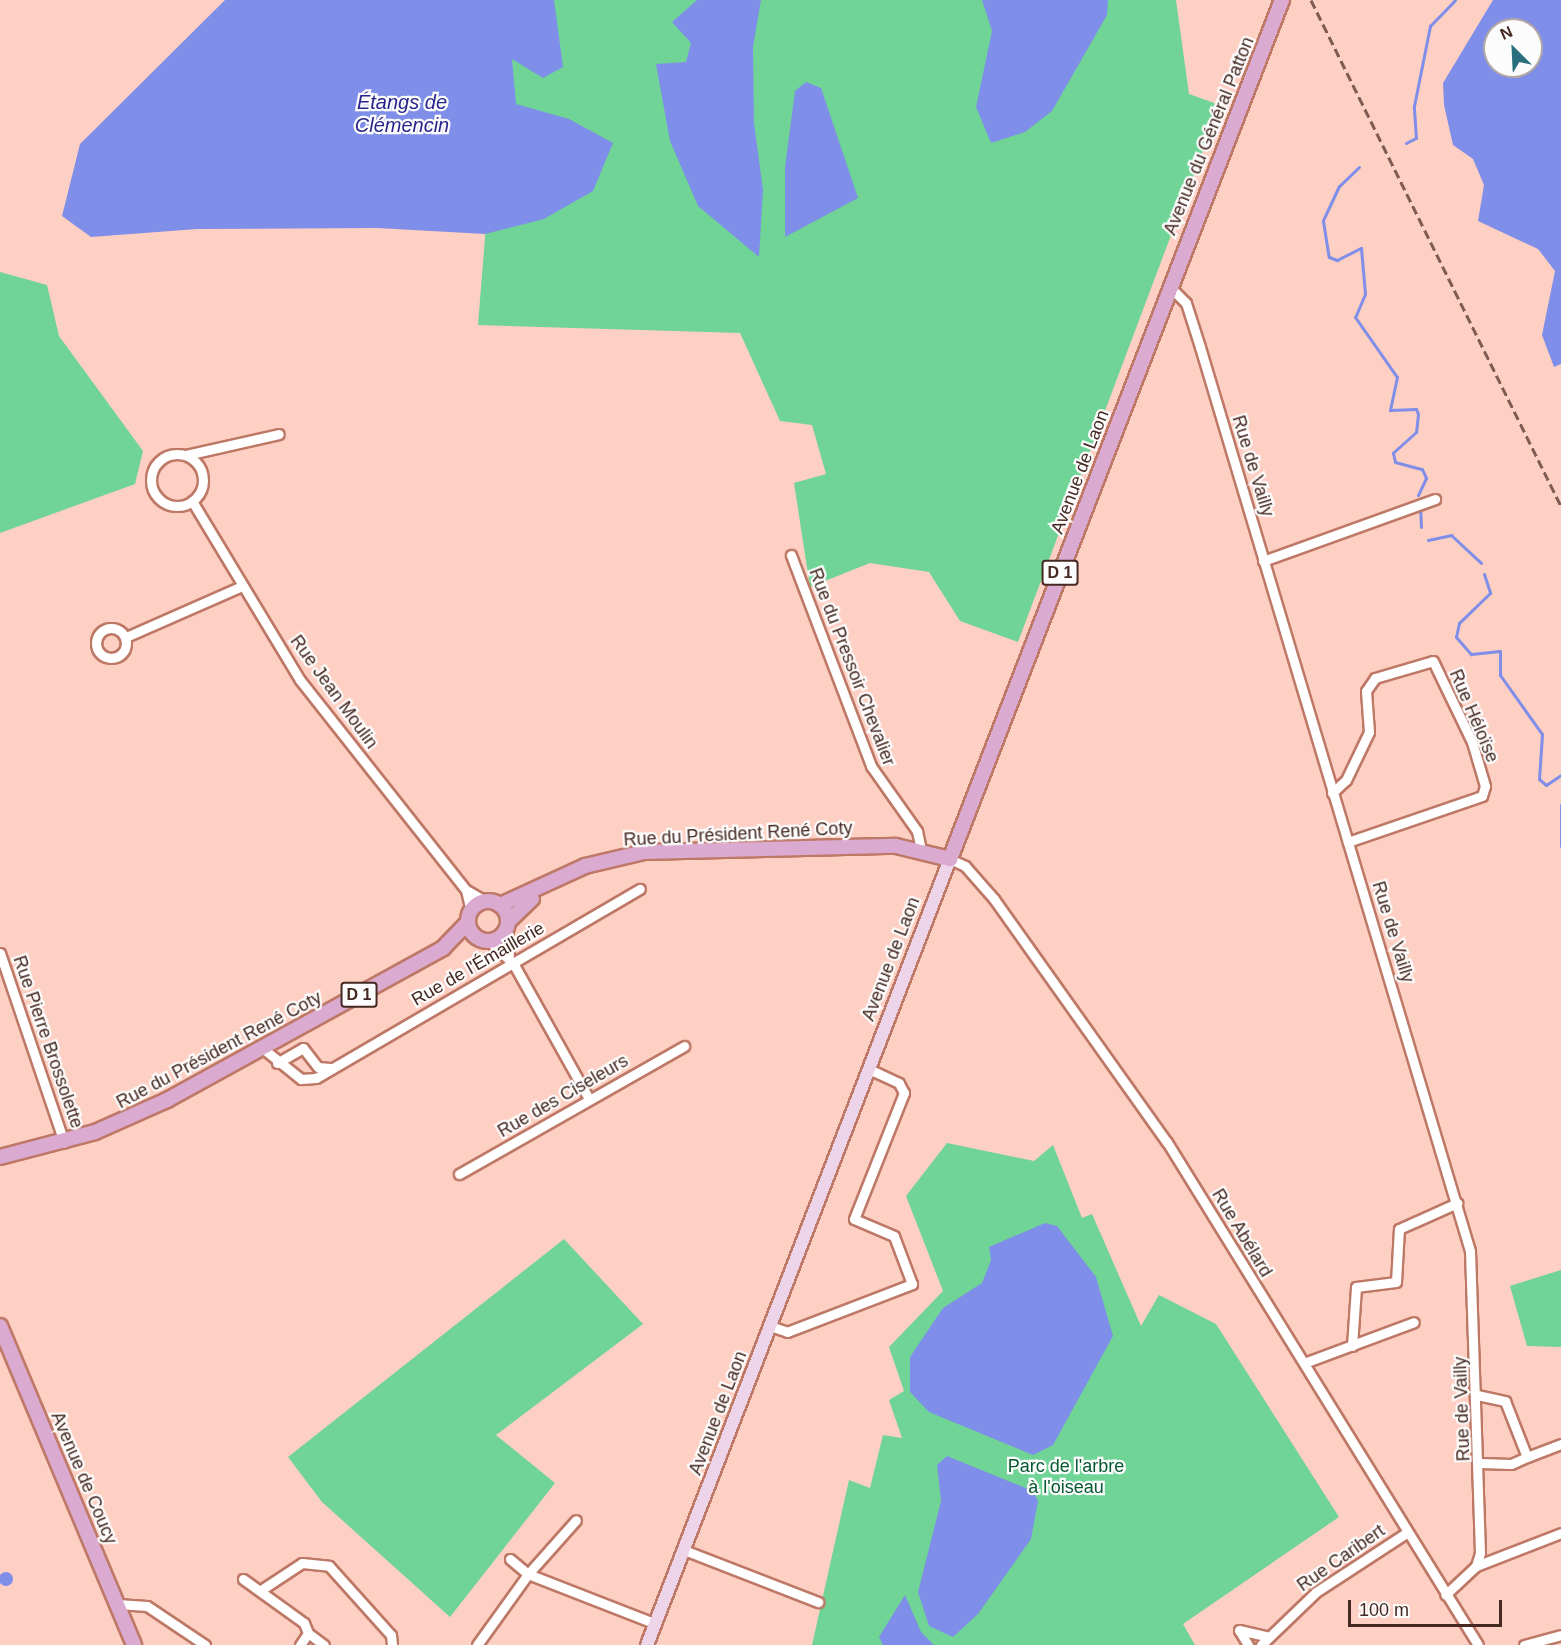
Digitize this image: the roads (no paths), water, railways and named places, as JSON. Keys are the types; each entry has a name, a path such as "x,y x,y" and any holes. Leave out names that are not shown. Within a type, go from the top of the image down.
{"main road":[{"name":"Avenue du Général Patton","path":"1169,286 1281,0"},
{"name":"Avenue de Laon","path":"647,1645 1169,286"},
{"name":"Rue du Président René Coty","path":"500,905 603,860 670,853 798,846 921,850 950,859"},
{"path":"469,916 482,939 508,925 522,906 571,880 670,853"},
{"name":"Rue du Président René Coty","path":"0,1157 15,1156 64,1142 167,1100 222,1066 271,1047 443,948 469,916 485,901"},
{"path":"485,901 500,905 508,925"},
{"name":"D 1","path":"443,948 482,939"},
{"name":"D 1","path":"0,1162 15,1156"},
{"name":"Avenue de Coucy","path":"0,1326 134,1645"}],"street":[{"name":"Rue de Vailly","path":"1169,286 1186,303 1457,1203 1473,1267 1480,1463 1476,1566"},
{"path":"210,454 200,467 202,489 192,501 177,506 161,501 151,479 162,458 210,454 279,434"},
{"path":"186,455 200,467"},
{"path":"1263,561 1435,500"},
{"name":"Rue Jean Moulin","path":"192,501 300,680 466,890 485,901"},
{"name":"Rue du Pressoir Chevalier","path":"790,555 871,766 916,831 921,850"},
{"path":"126,637 242,586"},
{"name":"Rue Héloïse","path":"1332,793 1346,780 1369,732 1366,691 1375,678 1433,662 1472,742 1485,786 1482,796 1348,842"},
{"name":"Rue Abélard","path":"950,859 965,866 994,899 1167,1142 1406,1533 1478,1645"},
{"name":"Rue de l'Émaillerie","path":"271,1047 277,1063 310,1080 511,959 640,889"},
{"name":"Rue Jean Moulin","path":"466,890 469,916"},
{"path":"508,925 511,959 589,1099"},
{"path":"482,939 511,959"},
{"name":"Rue Pierre Brossolette","path":"0,953 64,1142"},
{"name":"Rue des Ciseleurs","path":"459,1174 684,1046"},
{"path":"277,1063 303,1048 318,1067 332,1067"},
{"path":"771,1326 787,1332 912,1284 894,1236 854,1219 904,1093 899,1083 868,1069"},
{"path":"1352,1346 1356,1287 1396,1281 1399,1229 1457,1203"},
{"path":"1304,1363 1413,1322"},
{"path":"1477,1395 1505,1401 1527,1457"},
{"path":"1480,1463 1511,1464 1561,1444"},
{"path":"477,1645 528,1574 576,1520"},
{"name":"Rue Caribert","path":"1261,1645 1316,1592 1406,1533"},
{"path":"1445,1595 1476,1566 1561,1533"},
{"path":"684,1551 818,1602"},
{"path":"510,1559 528,1574 656,1624"},
{"path":"261,1590 302,1563 329,1566 391,1635 392,1645"},
{"path":"243,1579 304,1623 308,1633 324,1645"},
{"path":"117,1604 147,1606 204,1645"},
{"path":"1248,1645 1239,1630 1269,1637"},
{"path":"300,1645 308,1633"},
{"path":"1524,1645 1561,1635"}],"water":[{"name":"Étangs de Clémencin","path":"225,0 554,0 563,67 543,78 512,59 516,104 569,119 613,143 593,191 544,219 485,234 377,228 197,229 91,237 62,216 80,144"},
{"path":"697,0 761,0 753,47 754,123 763,190 759,257 698,206 670,141 656,64 686,62 691,43 672,22"},
{"path":"982,0 1108,0 1107,15 1052,111 1025,132 991,143 976,107 992,31"},
{"path":"1493,0 1561,0 1561,364 1554,367 1542,335 1555,271 1538,249 1478,221 1484,185 1473,159 1453,145 1444,105 1443,83"},
{"path":"806,82 821,88 858,198 785,237 785,167 795,91"},
{"path":"1045,1223 1057,1226 1096,1277 1113,1336 1053,1445 1033,1455 929,1412 910,1392 910,1357 943,1308 982,1283 991,1260 989,1247"},
{"path":"947,1456 1033,1491 1038,1501 1031,1539 978,1614 953,1637 929,1626 918,1592 941,1501 937,1465"},
{"path":"6,1572 11,1574 13,1579 11,1584 6,1586 1,1584 -1,1579 1,1574"},
{"path":"905,1595 921,1632 934,1645 883,1645 879,1637"}],"waterway":[{"path":"1406,143 1416,138 1414,106 1430,26 1455,0"},
{"path":"1359,167 1339,186 1323,221 1329,257 1337,260 1361,248 1365,294 1355,317 1397,377 1390,410 1416,409 1418,414 1416,432 1393,453 1395,462 1422,469 1426,478 1418,495"},
{"path":"1420,507 1421,527"},
{"path":"1428,540 1451,535 1481,563"},
{"path":"1484,574 1490,593 1459,623 1456,637 1471,654 1500,651 1500,675 1542,734 1539,779 1546,785 1561,775"},
{"path":"1561,805 1561,846"}],"railway":[{"path":"1311,0 1561,506"}],"park label":[{"name":"Parc de l'arbre à l'oiseau","path":"1066,1477"}]}
